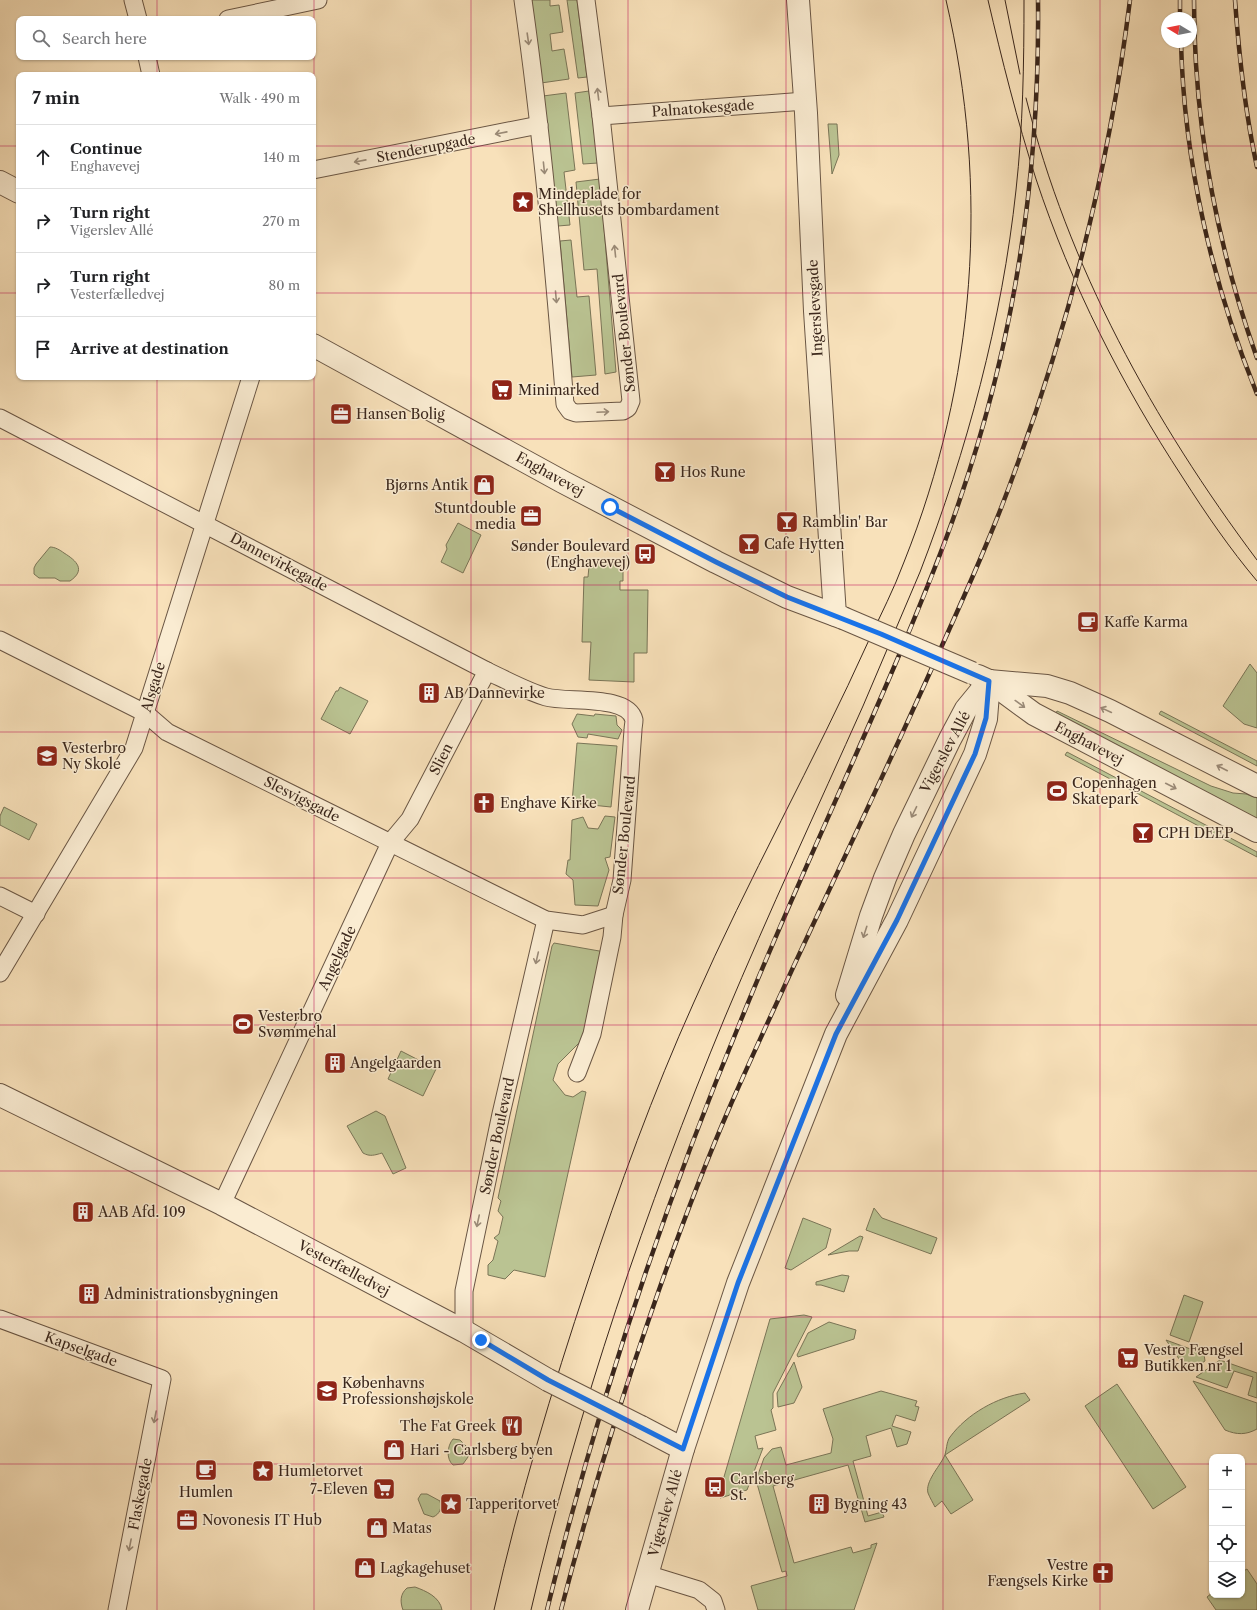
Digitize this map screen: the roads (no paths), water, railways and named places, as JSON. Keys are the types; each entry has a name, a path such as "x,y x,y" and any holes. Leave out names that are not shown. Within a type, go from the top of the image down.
{"street":[{"path":"133,0 137,16"},
{"path":"242,16 318,0"},
{"name":"Sønder Boulevard","path":"523,0 536,91 551,234 565,404 570,411 576,413 623,411 628,408 631,401 601,116 586,0"},
{"name":"Ingerslevsgade","path":"798,0 805,101 815,311 839,617"},
{"path":"148,60 150,72"},
{"name":"Palnatokesgade","path":"601,116 805,101"},
{"name":"Stenderupgade","path":"316,169 539,125"},
{"path":"0,182 16,190"},
{"name":"Enghavevej","path":"316,347 563,482 716,562 787,597 839,617 980,677 1034,714 1257,831"},
{"name":"Alsgade","path":"0,973 134,748 250,380"},
{"name":"Dannevirkegade","path":"0,418 487,671 546,697 562,700"},
{"name":"Slesvigsgade","path":"0,640 145,713 168,732 546,920 583,925 614,915"},
{"name":"Slien","path":"390,843 410,819 487,671"},
{"name":"Enghavevej","path":"980,677 1047,686 1070,693 1110,711 1257,786"},
{"name":"Vigerslev Allé","path":"836,1034 897,920 975,754 986,718 980,677"},
{"name":"Vigerslev Allé","path":"637,1610 683,1449 738,1283 836,1034 859,951 888,870 980,677"},
{"name":"Sønder Boulevard","path":"562,700 610,702 620,706 630,714 634,720 622,880 614,915 612,938 592,1034 576,1073"},
{"name":"Angelgade","path":"222,1204 390,843"},
{"path":"0,896 36,914"},
{"name":"Sønder Boulevard","path":"464,1330 464,1291 501,1114 546,920"},
{"name":"Vesterfælledvej","path":"0,1095 222,1204 464,1330 548,1380 683,1449"},
{"name":"Kapselgade","path":"0,1319 162,1379"},
{"name":"Flaskegade","path":"117,1610 162,1379"},
{"path":"647,1574 699,1590 713,1601 716,1610"}],"tram line":[{"path":"494,1610 514,1527 537,1444 588,1281 637,1140 664,1071 715,956 848,686 892,592 928,494 947,425 961,355 968,284 971,213 968,142 960,71 946,0"},
{"path":"988,0 1022,135 1050,218 1082,296 1119,370 1161,443 1209,518 1257,581"},
{"path":"1005,0 1020,74"},
{"path":"531,1610 570,1459 592,1384 641,1235 668,1162 725,1017 863,706 920,572 953,479 992,336 1010,239 1022,119 1024,0"},
{"path":"1026,98 1044,161 1065,222 1090,282 1118,340 1149,397 1183,453 1257,560"}],"railway":[{"path":"547,1610 566,1535 609,1385 684,1164 760,974 923,597 959,502 979,441 1009,317 1029,192 1034,128 1038,0"},
{"path":"561,1610 592,1498 626,1387 669,1261 709,1156 756,1047 888,764 960,605 1008,491 1055,353 1086,237 1112,119 1130,0"},
{"path":"1180,0 1180,12"},
{"path":"1194,0 1198,91 1210,182 1230,271 1257,358"},
{"path":"1235,0 1243,84 1257,167"},
{"path":"1181,48 1183,87 1188,132 1194,177 1203,221 1227,309 1257,394"}],"place":[{"name":"Mindeplade for Shellhusets bombardament","path":"523,202"},
{"name":"Minimarked","path":"502,390"},
{"name":"Hansen Bolig","path":"341,414"},
{"name":"Hos Rune","path":"665,472"},
{"name":"Bjørns Antik","path":"484,485"},
{"name":"Stuntdouble media","path":"531,516"},
{"name":"Ramblin' Bar","path":"787,522"},
{"name":"Cafe Hytten","path":"749,544"},
{"name":"Sønder Boulevard (Enghavevej)","path":"645,554"},
{"name":"Kaffe Karma","path":"1088,622"},
{"name":"AB Dannevirke","path":"429,693"},
{"name":"Vesterbro Ny Skole","path":"47,756"},
{"name":"Copenhagen Skatepark","path":"1057,791"},
{"name":"Enghave Kirke","path":"484,803"},
{"name":"CPH DEEP","path":"1143,833"},
{"name":"Vesterbro Svømmehal","path":"243,1024"},
{"name":"Angelgaarden","path":"335,1063"},
{"name":"AAB Afd. 109","path":"83,1212"},
{"name":"Administrationsbygningen","path":"89,1294"},
{"name":"Vestre Fængsel Butikken nr 1","path":"1128,1358"},
{"name":"Københavns Professionshøjskole","path":"327,1391"},
{"name":"The Fat Greek","path":"512,1426"},
{"name":"Hari - Carlsberg byen","path":"394,1450"},
{"name":"Humlen","path":"206,1470"},
{"name":"Humletorvet","path":"263,1471"},
{"name":"Carlsberg St.","path":"715,1487"},
{"name":"7-Eleven","path":"384,1489"},
{"name":"Tapperitorvet","path":"451,1504"},
{"name":"Bygning 43","path":"819,1504"},
{"name":"Novonesis IT Hub","path":"187,1520"},
{"name":"Matas","path":"377,1528"},
{"name":"Lagkagehuset","path":"365,1568"},
{"name":"Vestre Fængsels Kirke","path":"1103,1573"}]}
